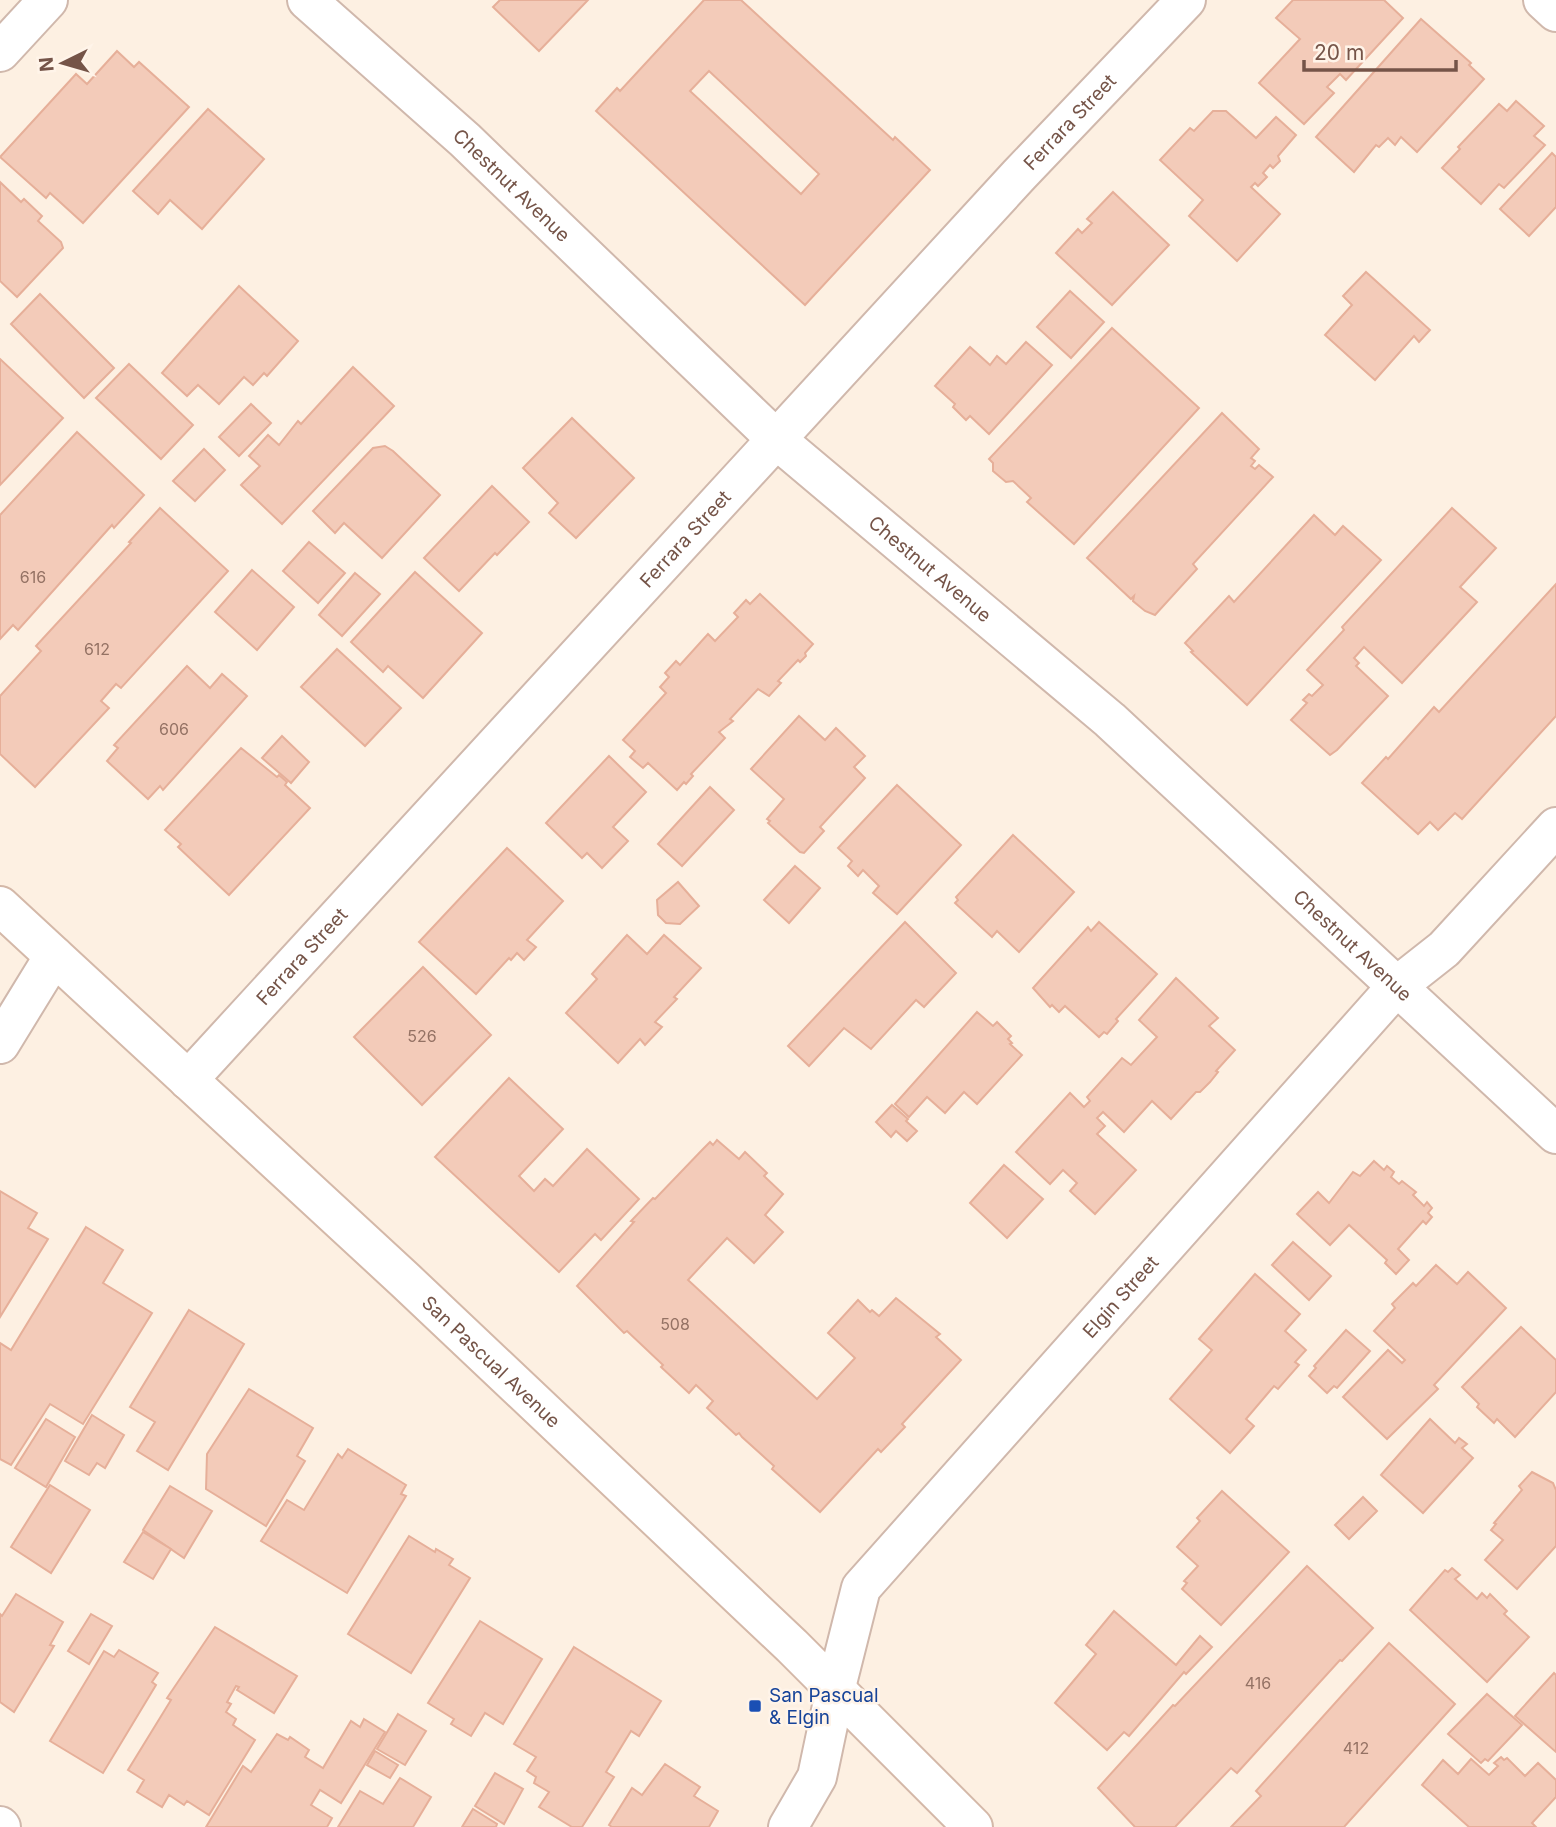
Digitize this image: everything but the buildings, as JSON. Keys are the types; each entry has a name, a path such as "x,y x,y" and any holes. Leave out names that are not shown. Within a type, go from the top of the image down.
{"street":[{"path":"0,52 48,0"},
{"name":"Chestnut Avenue","path":"307,0 465,140 776,440 1110,720 1556,1134"},
{"name":"Ferrara Street","path":"188,1080 1019,175 1186,0"},
{"path":"1543,0 1556,12"},
{"name":"Elgin Street","path":"788,1827 817,1777 861,1588 1397,986 1444,949 1556,827"},
{"name":"San Pascual Avenue","path":"0,906 406,1280 836,1687 973,1827"},
{"path":"0,1044 54,956"}],"place":[{"name":"San Pascual & Elgin","path":"755,1706"}]}
